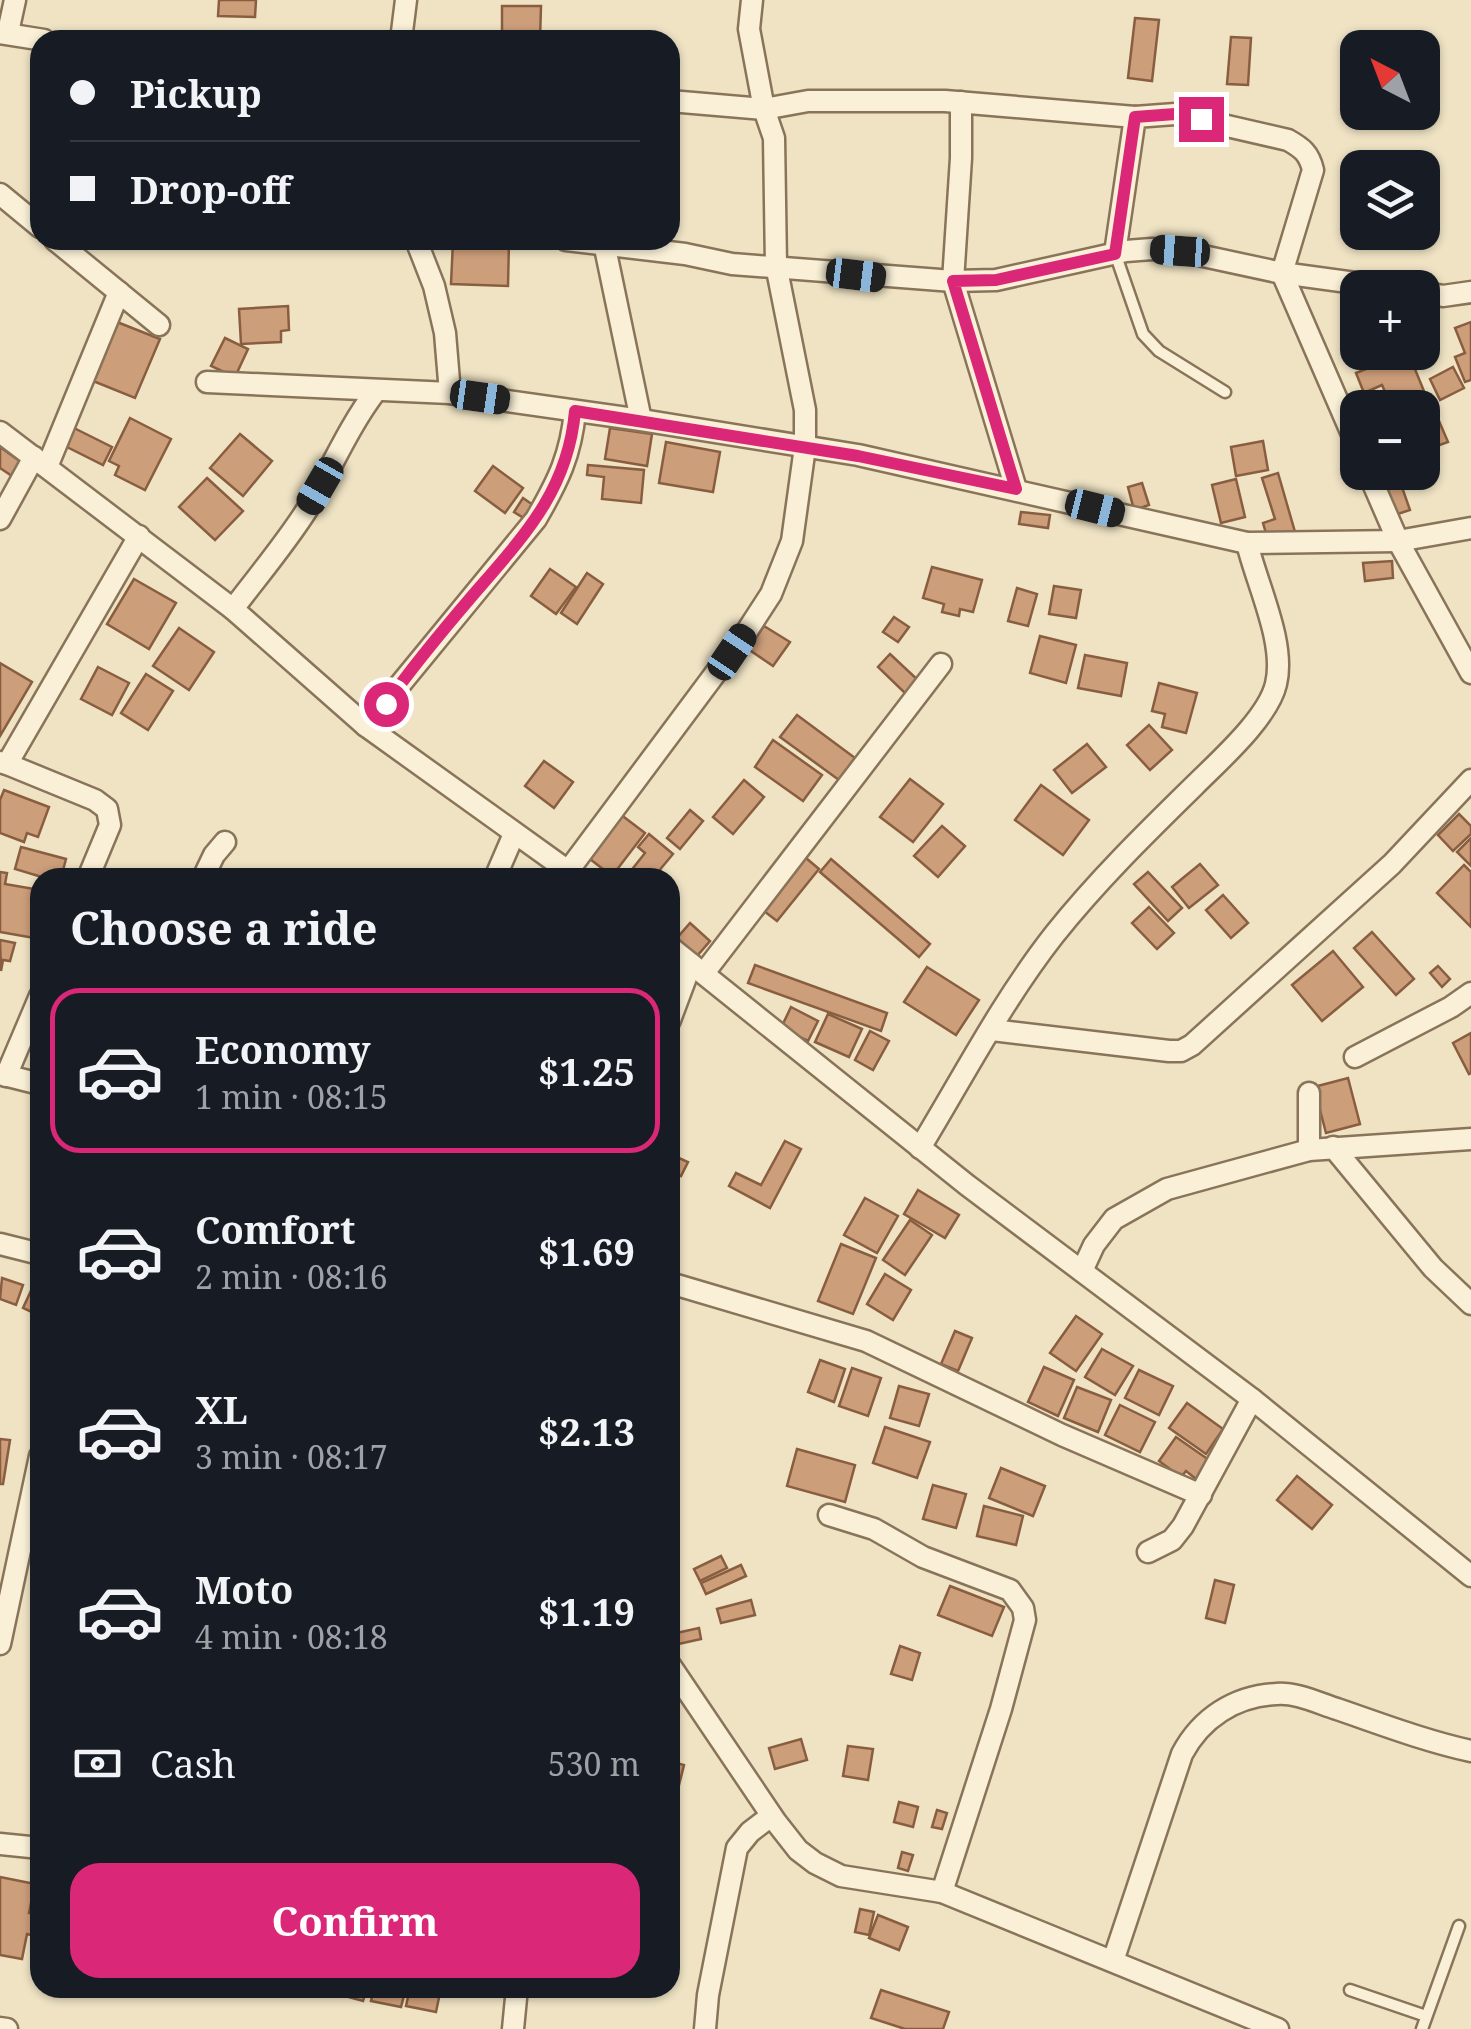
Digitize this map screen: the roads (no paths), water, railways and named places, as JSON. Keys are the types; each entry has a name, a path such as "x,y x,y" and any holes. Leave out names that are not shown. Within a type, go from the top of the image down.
{"street":[{"path":"15,0 3,30 30,37"},
{"path":"402,30 406,0"},
{"path":"576,868 772,594 792,541 805,447 805,410 776,266 774,138 764,109 749,30 752,0"},
{"path":"680,102 764,109 808,101 961,102 1135,117 1175,114 1288,140 1310,156 1313,170 1282,273 1340,407"},
{"path":"961,102 953,281 1016,489"},
{"path":"1115,254 1135,117"},
{"path":"0,194 30,219"},
{"path":"647,250 732,264 953,281 996,280 1152,249 1340,281"},
{"path":"68,250 159,325"},
{"path":"420,250 434,286 444,333 450,393"},
{"path":"605,250 640,420"},
{"path":"0,520 41,462 118,292"},
{"path":"1440,295 1471,292"},
{"path":"206,382 450,393 640,420 805,447 1016,489 1248,544 1398,541 1471,528"},
{"path":"233,610 305,512 359,411 375,392"},
{"path":"366,726 536,520 558,481 572,444 575,411"},
{"path":"0,432 233,610 366,726 563,868"},
{"path":"1376,490 1398,541 1471,673"},
{"path":"92,868 110,825 108,809 4,763 139,536"},
{"path":"920,1148 1054,936 1104,877 1240,738 1263,709 1276,685 1274,635 1248,544"},
{"path":"680,1001 698,968 941,664"},
{"path":"992,1030 1181,1051 1380,876 1471,780"},
{"path":"499,868 514,834"},
{"path":"208,868 225,842"},
{"path":"680,954 1031,1236 1252,1399 1471,1576"},
{"path":"1355,1057 1471,993"},
{"path":"30,1017 3,1075 30,1082"},
{"path":"1309,1093 1309,1150"},
{"path":"1082,1271 1094,1244 1114,1219 1167,1189 1309,1150 1471,1139"},
{"path":"1333,1148 1434,1268 1471,1304"},
{"path":"0,1244 30,1252"},
{"path":"680,1286 866,1340 1062,1435 1201,1495"},
{"path":"1148,1552 1172,1540 1201,1495 1252,1399"},
{"path":"0,1644 30,1505"},
{"path":"829,1516 874,1529 923,1558 1010,1590 1024,1608 1025,1620 1001,1709 942,1892"},
{"path":"680,1680 798,1850 841,1876 942,1892 1278,2029"},
{"path":"1113,1961 1182,1754 1192,1736 1216,1712 1266,1696 1295,1696 1424,1740 1471,1751"},
{"path":"706,2029 708,1995 737,1848 771,1816"},
{"path":"0,1844 30,1847"},
{"path":"513,2029 516,1998"},
{"path":"0,2028 8,2029"}],"lane":[{"path":"1115,254 1143,334 1159,351 1225,392"},
{"path":"1422,2029 1459,1926"},
{"path":"1350,1990 1426,2016"}]}
